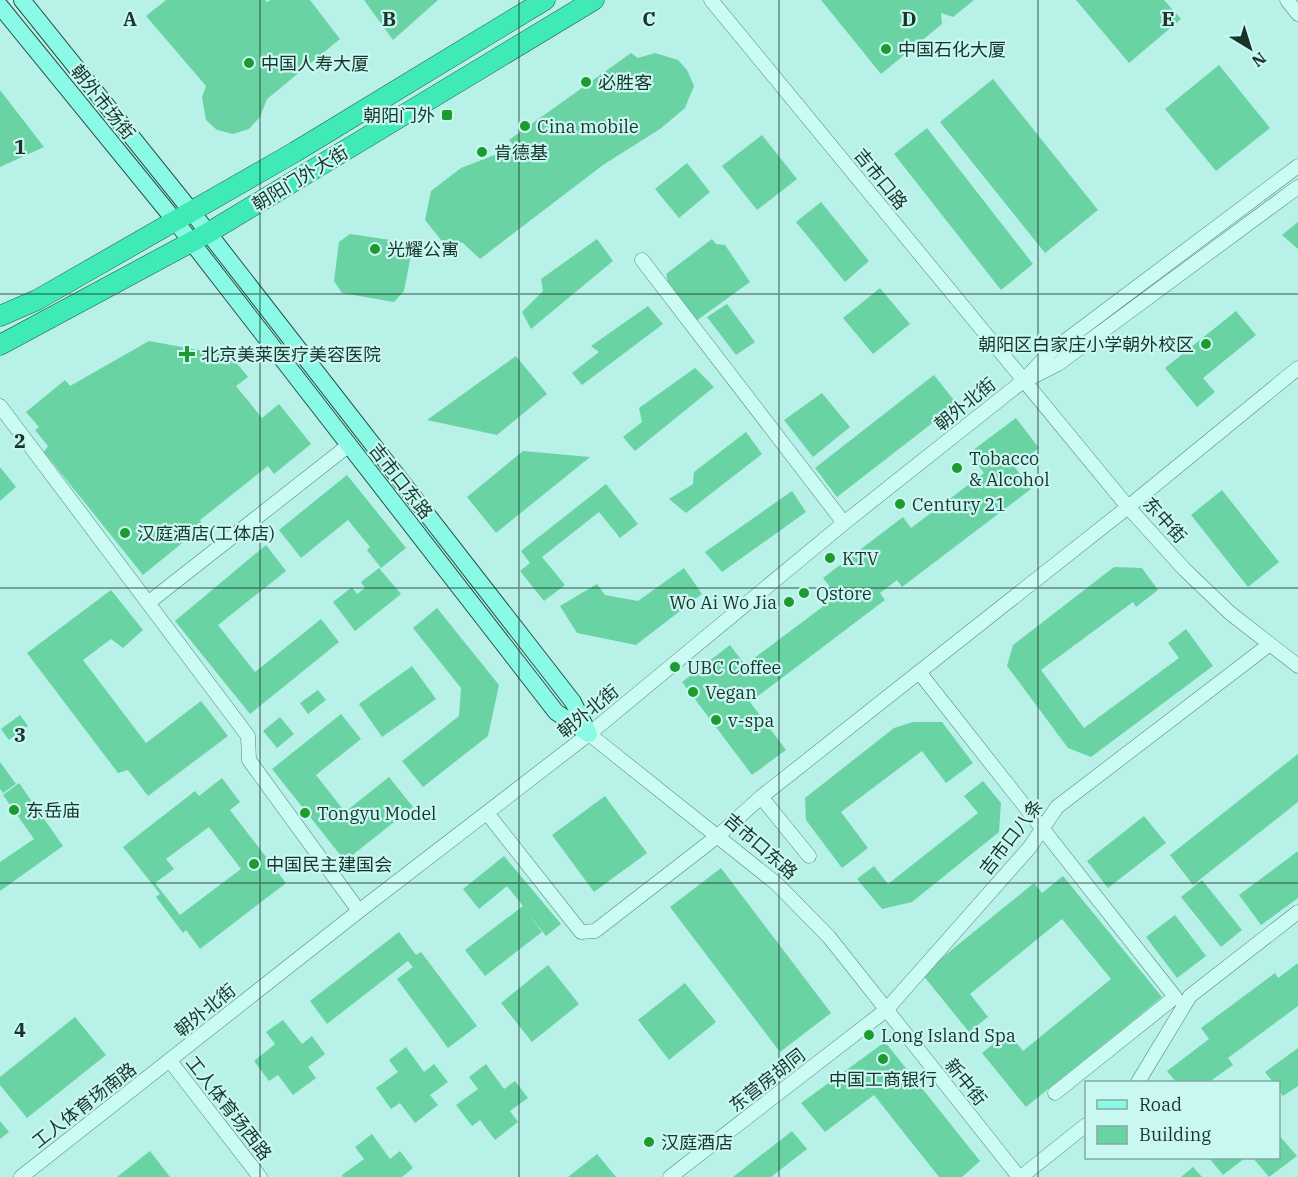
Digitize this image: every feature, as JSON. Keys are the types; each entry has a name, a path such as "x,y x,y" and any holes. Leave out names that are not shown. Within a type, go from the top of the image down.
{"highway":[{"name":"朝阳门外大街","path":"0,316 37,300 184,217 545,0"},
{"name":"朝阳门外大街","path":"0,345 200,238 594,0"}],"main road":[{"name":"朝外市场街","path":"22,0 184,217"},
{"name":"朝外市场街","path":"0,6 184,217"},
{"path":"184,217 200,238"},
{"name":"吉市口东路","path":"200,238 349,445 556,712 589,734"},
{"name":"吉市口东路","path":"200,238 573,702 589,734"}],"street":[{"name":"吉市口路","path":"711,0 1023,381"},
{"path":"1287,0 1298,14"},
{"name":"朝外北街","path":"170,1061 359,911 589,734 844,523 1023,381 1048,353 1298,166"},
{"name":"朝外北街","path":"1023,381 1058,364 1298,187"},
{"path":"642,260 844,523"},
{"path":"487,813 581,932 595,931 719,836 761,797 1128,507 1298,368"},
{"name":"东中街","path":"1023,381 1128,507 1184,569 1230,613 1298,666"},
{"path":"0,406 248,736 249,760 359,911"},
{"path":"148,603 349,445"},
{"name":"吉市口八条","path":"886,1011 1030,847 1058,807 1270,644"},
{"path":"919,672 1175,997 1055,1093"},
{"name":"吉市口东路","path":"589,734 777,884 829,938 886,1011"},
{"path":"761,797 809,856"},
{"path":"1139,1081 1190,996 1298,912"},
{"name":"东营房胡同","path":"670,1177 886,1011"},
{"name":"新中街","path":"886,1011 1020,1177"},
{"name":"工人体育场南路","path":"21,1177 170,1061"},
{"name":"工人体育场西路","path":"170,1061 260,1177"},
{"path":"1020,1177 1085,1126"}],"building":[{"name":"中国人寿大厦","path":"166,0 265,0 267,2 271,0 310,0 340,39 267,99 260,117 249,129 233,134 217,130 206,120 202,97 206,86 146,16"},
{"path":"364,0 438,0 393,40"},
{"name":"中国石化大厦","path":"821,0 974,0 953,17 941,13 942,24 881,74"},
{"path":"1076,0 1164,0 1181,19 1129,63"},
{"path":"631,53 638,58 655,53 678,60 687,70 694,86 685,108 660,129 603,165 480,259 463,243 441,240 425,220 431,191 461,168 515,147 509,140"},
{"path":"1219,65 1270,128 1216,171 1165,109"},
{"path":"993,79 1098,210 1045,253 940,122"},
{"path":"0,90 44,147 0,167"},
{"path":"927,128 1033,264 1001,290 894,154"},
{"path":"762,135 797,179 757,210 722,166"},
{"path":"687,163 710,192 679,218 655,189"},
{"path":"821,202 869,261 845,282 796,222"},
{"path":"1298,222 1298,249 1282,235"},
{"path":"350,234 397,241 411,255 404,291 394,302 342,293 334,281 339,242"},
{"path":"597,239 613,261 531,329 522,312 543,291 541,279"},
{"path":"712,239 716,244 725,245 750,282 696,321 668,282 666,274"},
{"path":"880,288 910,324 873,354 843,318"},
{"path":"727,304 755,342 736,355 707,317"},
{"path":"648,306 663,324 582,385 572,373 599,352 591,346"},
{"path":"1236,311 1256,335 1203,378 1215,392 1197,407 1165,368"},
{"path":"149,341 231,356 248,377 236,386 262,418 279,404 311,444 274,474 268,466 200,520 203,526 143,575 44,452 48,446 35,430 39,427 26,412 65,380 70,386"},
{"path":"516,356 547,394 497,435 427,420"},
{"path":"695,368 714,387 635,451 623,437 642,422 639,408"},
{"path":"934,375 957,404 837,497 815,468"},
{"path":"822,393 850,427 813,457 784,420"},
{"path":"1016,418 1039,448 1014,466 1031,489 902,587 897,580 880,593 885,600 750,702 786,750 752,775 682,682 730,645 745,665 837,596 823,578 903,517 911,528 984,473 969,453"},
{"path":"746,432 762,454 686,513 669,499 693,484 694,472"},
{"path":"523,451 590,457 496,533 467,497"},
{"path":"0,467 16,487 0,501"},
{"path":"347,475 406,548 381,568 367,550 370,547 348,520 301,558 279,530"},
{"path":"606,484 638,524 620,538 599,512 542,557 565,585 544,601 520,571 530,563 521,551"},
{"path":"1222,490 1279,562 1248,587 1191,515"},
{"path":"792,491 806,512 722,572 705,552"},
{"path":"266,545 286,571 218,625 255,672 321,619 339,642 250,714 175,621"},
{"path":"1114,567 1142,568 1158,590 1136,607 1133,602 1041,670 1084,728 1179,658 1168,643 1186,629 1213,666 1091,757 1068,748 1007,666 1013,645"},
{"path":"379,568 401,594 355,631 333,602 352,587 357,594 365,588 361,582"},
{"path":"684,568 702,594 636,645 577,633 560,606 597,584 605,595 638,601"},
{"path":"111,590 143,630 123,648 111,639 83,660 146,743 201,701 228,736 148,796 128,770 118,773 27,653"},
{"path":"437,608 499,685 488,736 423,787 402,761 459,716 461,688 413,628"},
{"path":"412,666 436,699 382,737 359,704"},
{"path":"318,690 326,700 308,714 300,703"},
{"path":"341,714 361,739 316,775 345,812 389,777 413,807 345,861 272,769"},
{"path":"20,715 28,726 9,740 1,729"},
{"path":"280,717 294,734 277,748 263,731"},
{"path":"913,722 942,722 973,763 946,783 922,751 841,812 868,848 842,868 806,820 805,798 894,728"},
{"path":"1298,754 1298,802 1193,885 1170,855"},
{"path":"0,762 16,784 3,793 0,789"},
{"name":"中国民主建国会","path":"222,778 240,802 230,810 286,883 200,949 186,930 183,933 156,897 160,894 123,847 195,791 199,796","holes":["209,827 241,869 180,915 155,883 174,869 166,859"]},
{"path":"983,781 1001,803 999,832 912,902 882,909 857,879 874,866 888,884 978,813 964,796"},
{"path":"19,783 63,846 0,891 0,862 34,839 3,795"},
{"path":"605,796 647,853 594,892 552,835"},
{"path":"1144,816 1166,843 1108,888 1087,861"},
{"path":"1298,851 1298,898 1261,925 1239,895"},
{"path":"504,856 561,924 546,936 527,912 542,932 485,976 465,950 523,906 507,886 479,909 463,889"},
{"path":"721,868 831,1013 780,1052 670,907"},
{"path":"1063,876 1162,997 1026,1107 982,1053 1008,1032 1023,1051 1111,979 1062,919 970,994 988,1017 969,1032 922,974 1034,883 1042,893"},
{"path":"1202,880 1242,930 1221,947 1181,897"},
{"path":"1175,915 1206,956 1177,978 1146,937"},
{"path":"399,932 416,955 421,952 477,1026 448,1048 397,979 413,967 408,961 327,1024 310,1001"},
{"path":"1298,963 1298,1006 1228,1058 1233,1065 1210,1081 1175,1081 1167,1071 1209,1039 1201,1028 1275,973 1278,978"},
{"path":"548,965 579,1004 532,1042 501,1003"},
{"path":"685,983 716,1022 669,1060 638,1020"},
{"path":"75,1017 106,1055 27,1118 0,1085 0,1077"},
{"path":"283,1020 302,1044 312,1036 325,1054 308,1067 316,1078 293,1095 278,1075 269,1081 254,1061 275,1044 266,1032"},
{"path":"885,1042 980,1161 962,1177 939,1177 874,1095 825,1132 801,1103"},
{"path":"406,1047 424,1072 434,1064 448,1082 430,1095 438,1105 415,1123 400,1103 391,1109 376,1088 398,1072 389,1060"},
{"path":"1298,1048 1298,1086 1283,1096 1280,1092 1280,1081 1272,1081 1265,1072"},
{"path":"486,1064 504,1089 515,1081 528,1098 510,1111 518,1122 495,1140 480,1120 472,1126 456,1105 478,1089 469,1077"},
{"path":"0,1121 9,1132 0,1139"},
{"path":"792,1131 807,1149 771,1177 733,1177"},
{"path":"372,1134 390,1159 400,1151 413,1168 402,1177 343,1177 342,1175 364,1159 355,1147"},
{"path":"1280,1136 1297,1156 1269,1177 1254,1159 1280,1159"},
{"path":"150,1151 170,1177 117,1177"},
{"path":"597,1154 616,1177 568,1177"},
{"path":"1210,1159 1244,1159 1223,1175"},
{"path":"1193,1167 1202,1177 1181,1177"}],"place":[{"name":"中国石化大厦","path":"886,49"},
{"name":"中国人寿大厦","path":"249,63"},
{"name":"必胜客","path":"586,82"},
{"name":"朝阳门外","path":"447,115"},
{"name":"Cina mobile","path":"525,126"},
{"name":"肯德基","path":"482,152"},
{"name":"光耀公寓","path":"375,249"},
{"name":"朝阳区白家庄小学朝外校区","path":"1206,344"},
{"name":"北京美莱医疗美容医院","path":"187,354"},
{"name":"Tobacco & Alcohol","path":"957,468"},
{"name":"Century 21","path":"900,504"},
{"name":"汉庭酒店(工体店)","path":"125,533"},
{"name":"KTV","path":"830,558"},
{"name":"Qstore","path":"804,593"},
{"name":"Wo Ai Wo Jia","path":"789,602"},
{"name":"UBC Coffee","path":"675,667"},
{"name":"Vegan","path":"693,692"},
{"name":"v-spa","path":"716,720"},
{"name":"东岳庙","path":"14,810"},
{"name":"Tongyu Model","path":"305,813"},
{"name":"中国民主建国会","path":"254,864"},
{"name":"Long Island Spa","path":"869,1035"},
{"name":"中国工商银行","path":"883,1059"},
{"name":"汉庭酒店","path":"649,1142"}]}
